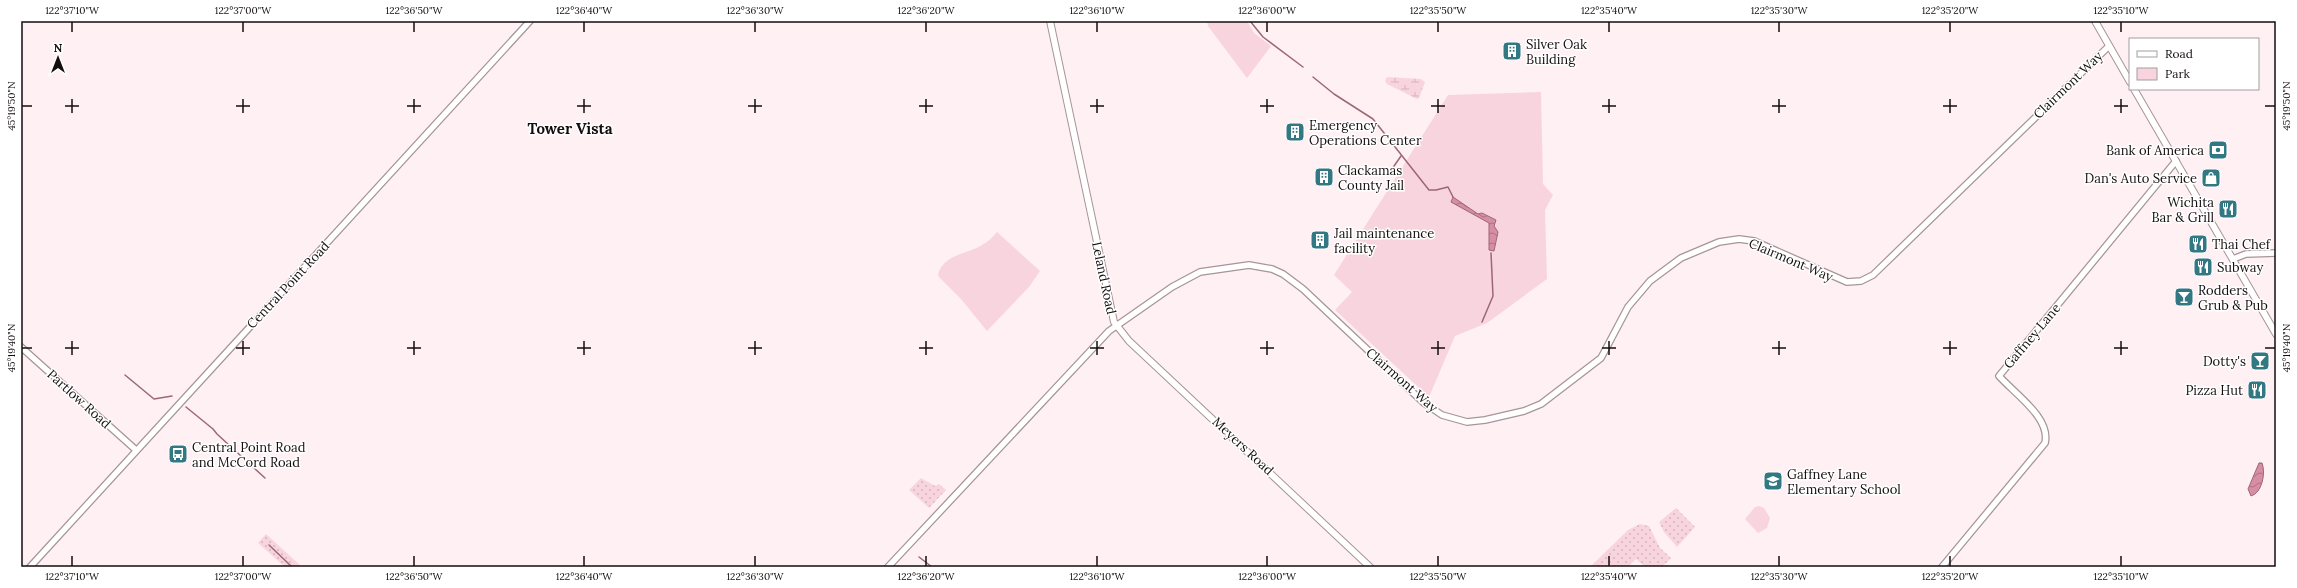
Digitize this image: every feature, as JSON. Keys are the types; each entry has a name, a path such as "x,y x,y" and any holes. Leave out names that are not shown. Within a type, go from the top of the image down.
{"main road":[{"name":"Leland Road","path":"1050,21 1111,315 1116,326"},
{"path":"2095,21 2129,80"},
{"path":"2135,90 2276,334"},
{"name":"Meyers Road","path":"1116,326 1129,341 1370,567"}],"street":[{"name":"Central Point Road","path":"30,567 530,21"},
{"name":"Clairmont Way","path":"1116,326 1194,275 1237,266 1263,267 1278,272 1295,282 1424,403 1436,412 1459,420 1475,422 1524,411 1548,399 1601,358 1628,307 1650,280 1675,262 1713,244 1733,239 1754,241 1847,282 1861,281 1873,276 2109,46"},
{"name":"Gaffney Lane","path":"1942,567 2045,443 2046,433 2041,419 1998,376 2176,161"},
{"path":"2232,259 2246,254 2276,253"},
{"name":"Leland Road","path":"888,567 1116,326"},
{"name":"Partlow Road","path":"21,347 136,450"}],"green space":[{"path":"1207,21 1247,21 1254,33 1271,46 1247,78 1208,26"},
{"path":"1387,77 1421,79 1425,82 1419,98 1417,99 1387,84 1385,81"},
{"path":"1541,92 1543,184 1553,195 1545,210 1547,279 1487,323 1455,336 1429,397 1335,310 1352,292 1334,275 1448,95"},
{"path":"997,232 1040,271 1029,287 987,331 938,274 945,262 957,255 984,244"},
{"path":"921,478 935,486 939,484 946,490 929,508 909,490"},
{"path":"1759,506 1764,508 1770,518 1767,528 1758,533 1745,519 1755,507"},
{"path":"1676,508 1695,527 1677,547 1664,532 1659,522"},
{"path":"1640,524 1649,526 1660,548 1671,558 1662,567 1645,567 1636,559 1628,567 1590,567 1628,530"},
{"path":"266,534 302,567 285,567 258,543"}],"water":[{"path":"1453,197 1478,214 1482,213 1496,220 1494,226 1498,232 1494,251 1489,250 1489,223 1451,202"},
{"path":"2259,463 2262,463 2264,472 2262,482 2258,491 2251,496 2248,489"}],"waterway":[{"path":"1250,21 1263,37 1303,67"},
{"path":"1313,77 1334,94 1373,119 1429,190 1448,187 1453,197"},
{"path":"1392,169 1401,156"},
{"path":"1482,322 1493,296 1491,253"},
{"path":"125,375 154,399 172,396"},
{"path":"186,407 213,429 265,478"},
{"path":"269,545 292,567"},
{"path":"919,557 932,567"}],"place":[{"name":"Silver Oak Building","path":"1512,51"},
{"name":"Emergency Operations Center","path":"1295,132"},
{"name":"Bank of America","path":"2218,150"},
{"name":"Clackamas County Jail","path":"1324,177"},
{"name":"Dan's Auto Service","path":"2211,178"},
{"name":"Wichita Bar & Grill","path":"2228,209"},
{"name":"Jail maintenance facility","path":"1320,240"},
{"name":"Thai Chef","path":"2198,244"},
{"name":"Subway","path":"2203,267"},
{"name":"Rodders Grub & Pub","path":"2184,297"},
{"name":"Dotty's","path":"2260,361"},
{"name":"Pizza Hut","path":"2257,390"},
{"name":"Central Point Road and McCord Road","path":"178,454"},
{"name":"Gaffney Lane Elementary School","path":"1773,481"}],"district":[{"name":"Tower Vista","path":"570,128"}]}
